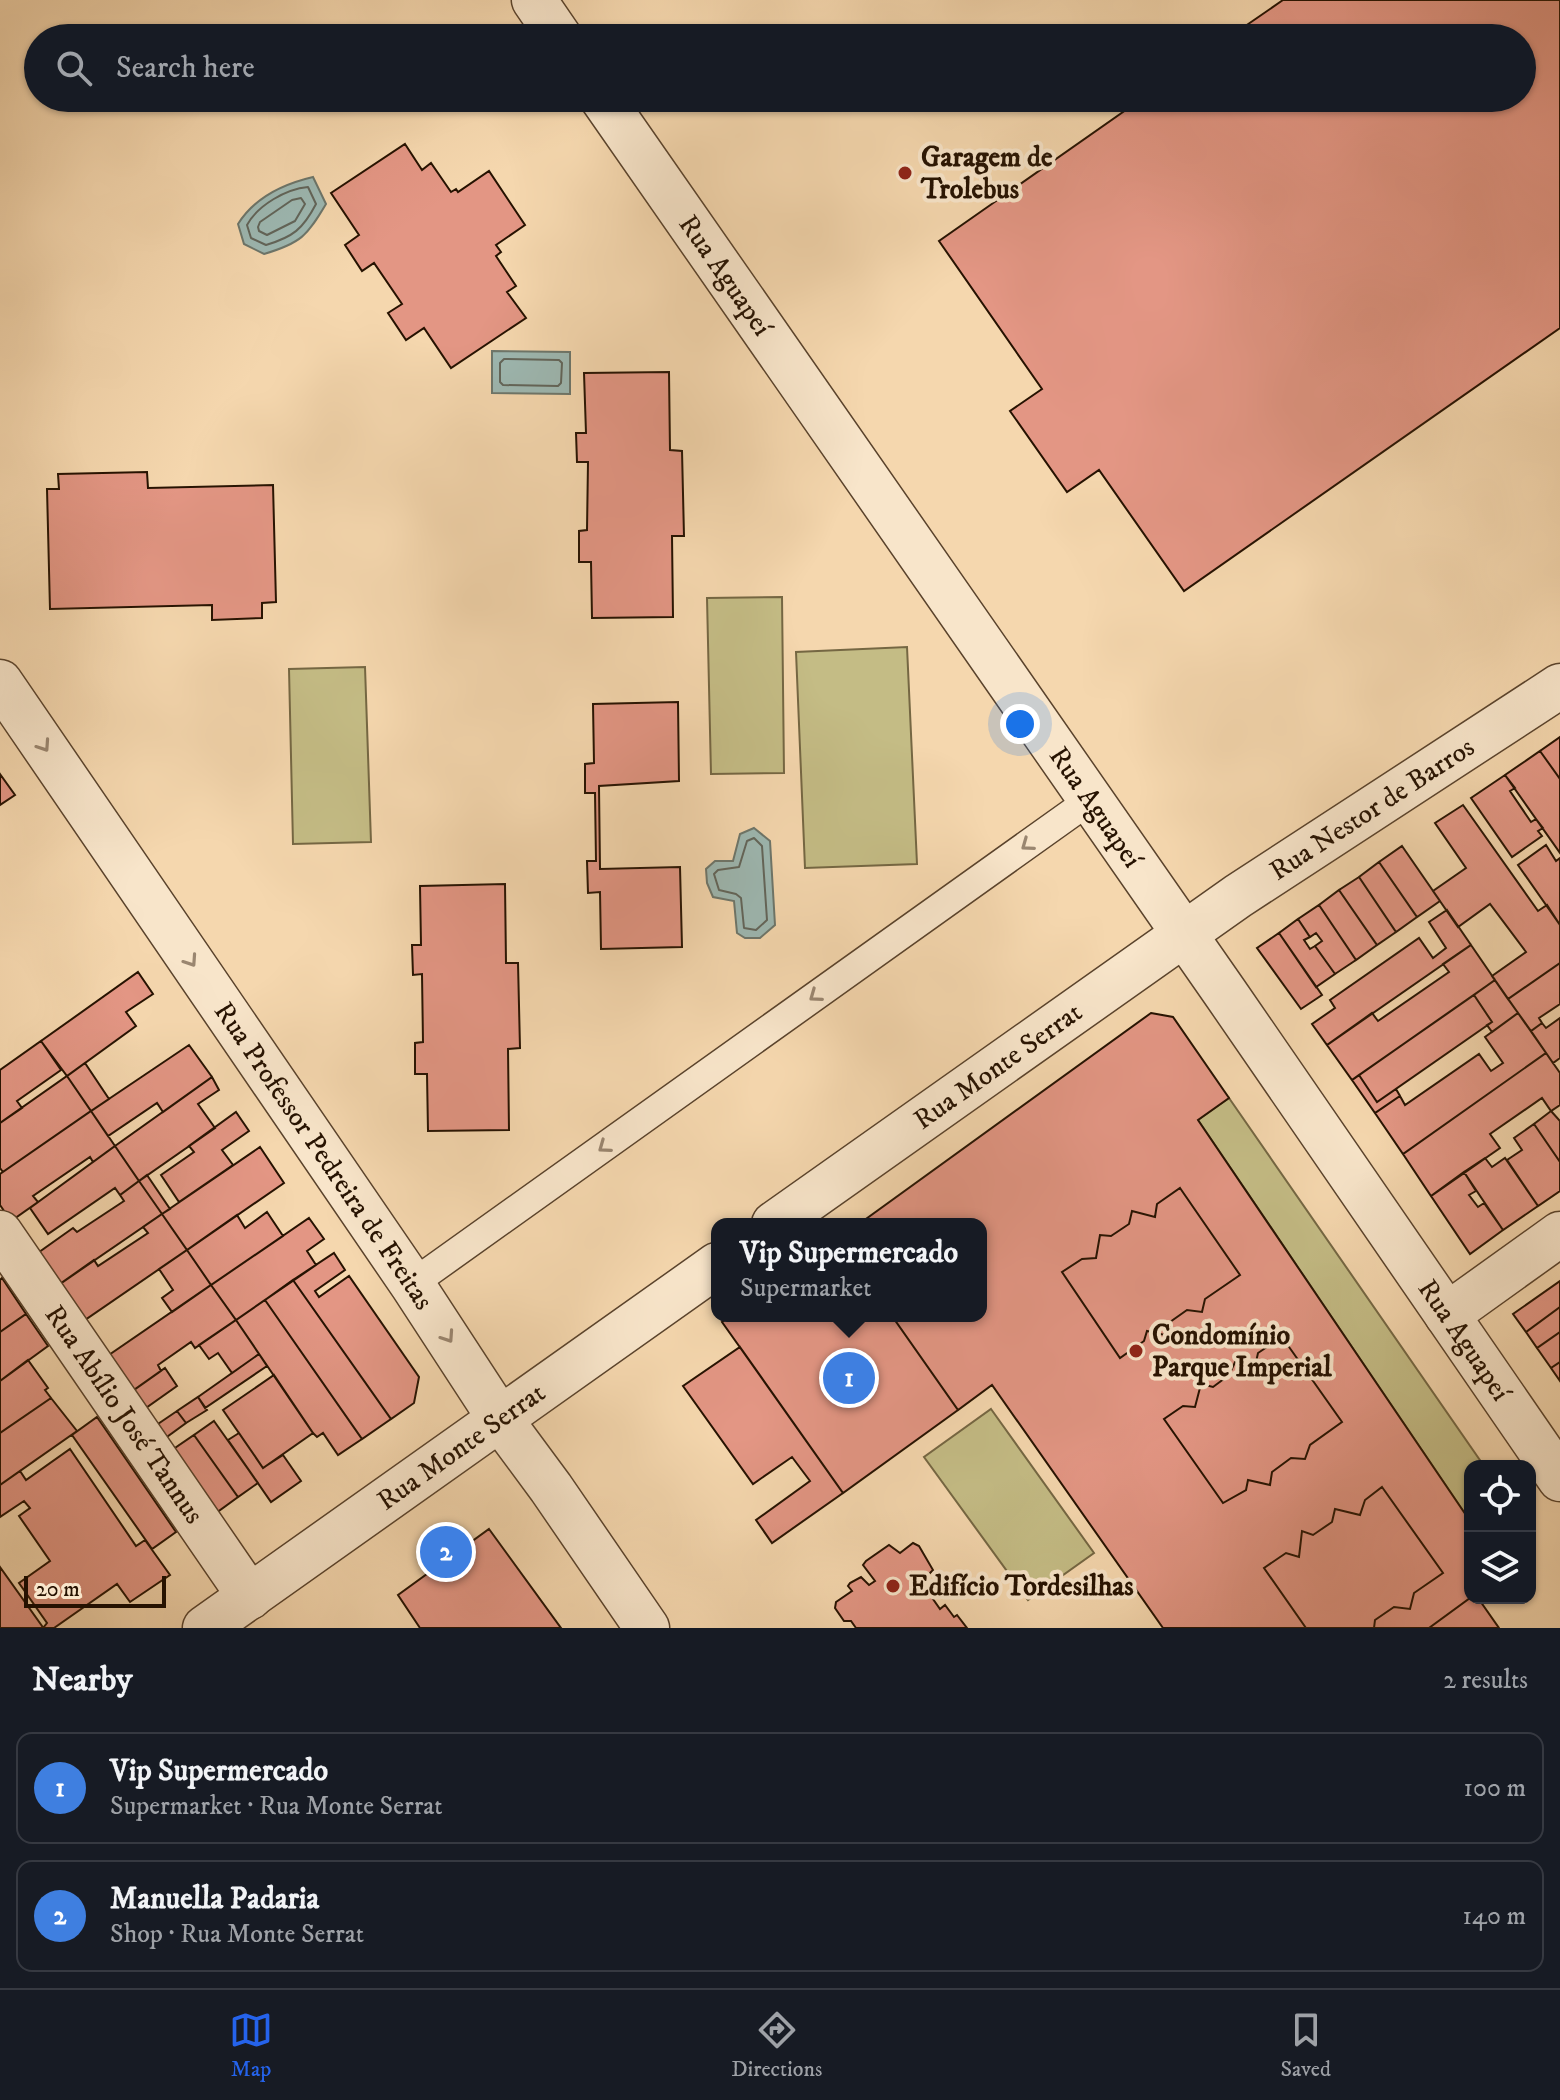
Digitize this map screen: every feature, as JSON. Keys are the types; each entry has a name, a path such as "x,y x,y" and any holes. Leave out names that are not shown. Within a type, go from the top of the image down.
{"street":[{"path":"534,0 550,24"},
{"name":"Rua Aguapeí","path":"612,112 1560,1479"},
{"name":"Rua Professor Pedreira de Freitas","path":"0,682 412,1284 500,1419 647,1628"},
{"name":"Rua Nestor de Barros","path":"1185,935 1238,896 1560,686"},
{"name":"Rua Monte Serrat","path":"783,1218 1185,935"},
{"name":"Rua Abílio José Tannus","path":"0,1233 250,1597"},
{"path":"1447,1315 1560,1234"},
{"name":"Rua Monte Serrat","path":"205,1628 711,1269"}],"lane":[{"path":"412,1284 1090,800"}],"shaded area":[{"path":"782,597 784,773 711,774 707,598"},
{"path":"907,647 917,864 805,868 796,652"},
{"path":"365,667 371,842 293,844 289,669"},
{"path":"1229,1098 1480,1460 1464,1460 1464,1512 1198,1120"},
{"path":"991,1409 1094,1553 1028,1600 924,1457"}],"water":[{"path":"313,177 326,204 302,237 264,254 244,244 238,224 253,206 281,188"},
{"path":"492,351 570,352 570,394 492,393"},
{"path":"754,828 770,841 775,925 760,938 745,938 737,933 734,901 713,897 707,883 706,869 715,861 733,861 740,834"}],"building":[{"path":"1283,0 1560,0 1560,328 1184,591 1099,470 1067,492 1010,411 1042,389 939,241 1123,112 1536,112 1536,24 1248,24"},
{"path":"405,144 422,170 431,163 451,192 456,189 458,192 489,171 525,225 496,245 501,252 496,256 516,286 507,292 526,318 451,368 424,328 406,340 388,313 402,304 374,263 362,271 345,245 359,235 331,193"},
{"path":"669,372 670,450 682,451 684,536 672,536 673,617 592,618 591,562 579,562 579,531 587,530 588,462 577,462 576,433 586,433 584,373"},
{"path":"147,472 148,488 273,485 276,602 262,603 262,618 212,620 212,605 50,609 47,489 59,489 58,474"},
{"path":"678,702 679,781 599,786 600,869 680,867 682,947 601,949 600,892 588,893 587,861 596,861 595,793 585,793 585,764 594,763 593,704"},
{"path":"1560,737 1560,779 1540,751"},
{"path":"1540,751 1560,779 1560,853 1505,775"},
{"path":"0,774 15,795 0,805"},
{"path":"1505,775 1515,788 1510,791 1531,822 1536,819 1543,828 1538,831 1542,836 1512,857 1471,798"},
{"path":"1463,805 1538,911 1547,905 1560,925 1560,963 1508,999 1492,976 1526,952 1490,904 1458,927 1433,891 1466,868 1435,823"},
{"path":"1546,845 1556,861 1560,858 1560,925 1518,865"},
{"path":"1402,846 1440,901 1417,917 1379,862"},
{"path":"1379,862 1417,917 1396,932 1359,877"},
{"path":"1359,877 1396,932 1377,945 1339,890"},
{"path":"505,884 506,963 518,963 520,1048 508,1049 509,1130 428,1131 427,1074 415,1074 415,1043 423,1042 422,974 413,975 412,945 421,945 420,886"},
{"path":"1339,890 1377,945 1356,960 1319,905"},
{"path":"1319,905 1356,960 1335,974 1315,946 1322,941 1316,933 1310,937 1298,919"},
{"path":"1447,910 1471,945 1327,1045 1312,1024 1335,1008 1330,1000 1419,938 1433,958 1446,948 1429,922"},
{"path":"1298,919 1310,937 1304,940 1310,949 1315,946 1335,974 1316,987 1279,933"},
{"path":"1279,933 1322,995 1301,1009 1257,948"},
{"path":"1471,945 1495,980 1352,1080 1327,1045 1372,1013 1378,1021 1449,972 1443,964"},
{"path":"1560,963 1560,1004 1539,1018 1542,1023 1531,1031 1508,999"},
{"path":"138,972 153,994 126,1012 136,1026 67,1076 41,1041"},
{"path":"1495,980 1518,1013 1492,1032 1487,1025 1492,1022 1474,995"},
{"path":"1474,995 1492,1022 1377,1102 1359,1075"},
{"name":"Condomínio Parque Imperial","path":"1151,1013 1173,1017 1229,1098 1198,1120 1464,1512 1464,1602 1429,1628 1163,1628 992,1385 958,1410 896,1322 987,1322 987,1218 867,1218"},
{"path":"1518,1013 1546,1053 1403,1154 1375,1113 1400,1096 1405,1105 1479,1054 1491,1071 1503,1063 1485,1037"},
{"path":"1560,1018 1560,1058 1553,1063 1531,1031 1542,1023 1546,1028"},
{"path":"41,1041 61,1070 17,1101 22,1108 0,1123 0,1070"},
{"path":"189,1045 212,1077 163,1112 157,1103 108,1136 91,1111"},
{"path":"1546,1053 1560,1073 1560,1105 1551,1111 1542,1098 1490,1134 1500,1148 1431,1196 1403,1154"},
{"path":"85,1063 109,1099 91,1111 67,1076"},
{"path":"1359,1075 1377,1102 1396,1089 1400,1096 1375,1113 1352,1080"},
{"path":"67,1076 91,1111 3,1172 0,1168 0,1123"},
{"path":"212,1077 219,1090 198,1104 215,1128 139,1181 115,1146"},
{"path":"91,1111 115,1146 93,1162 90,1157 33,1196 38,1202 11,1221 0,1205 0,1174"},
{"path":"1551,1111 1560,1121 1560,1162 1534,1124"},
{"path":"236,1112 249,1131 222,1150 233,1165 179,1202 161,1175 194,1152 189,1146"},
{"path":"1534,1124 1560,1162 1560,1191 1538,1206 1507,1160 1522,1150 1514,1138"},
{"path":"115,1146 139,1181 120,1195 115,1188 48,1234 30,1208"},
{"path":"260,1147 284,1183 187,1250 162,1214"},
{"path":"1485,1158 1492,1167 1505,1158 1538,1206 1503,1230 1464,1172"},
{"path":"1464,1172 1476,1191 1469,1195 1478,1207 1484,1203 1503,1230 1470,1254 1431,1196"},
{"path":"147,1175 170,1209 162,1214 139,1181"},
{"path":"139,1181 162,1214 57,1286 35,1255 73,1228 77,1232 124,1201 120,1195"},
{"path":"1180,1188 1240,1275 1205,1299 1202,1312 1187,1310 1170,1322 1169,1336 1147,1331 1144,1341 1120,1358 1062,1272 1082,1259 1096,1258 1100,1235 1111,1236 1129,1224 1132,1211 1155,1217 1157,1204"},
{"path":"267,1212 283,1236 211,1285 187,1250 237,1215 245,1228"},
{"path":"162,1214 187,1250 82,1322 57,1286 94,1260 98,1266 148,1233 143,1227"},
{"path":"309,1218 324,1239 307,1251 316,1265 236,1320 211,1285"},
{"path":"187,1250 211,1285 172,1312 162,1298 173,1290 159,1269"},
{"path":"334,1253 345,1270 315,1291 319,1297 349,1276 419,1377 414,1403 391,1419 293,1280"},
{"path":"2,1278 26,1314 0,1332 0,1280"},
{"path":"293,1280 391,1419 362,1439 265,1300"},
{"path":"1560,1281 1560,1307 1526,1332 1513,1314"},
{"path":"211,1285 236,1320 195,1348 191,1342 158,1365 161,1371 131,1392 106,1357"},
{"path":"265,1300 362,1439 338,1455 323,1433 317,1437 313,1433 236,1320"},
{"path":"1560,1307 1560,1332 1537,1348 1526,1332"},
{"path":"26,1314 48,1346 0,1381 0,1332"},
{"path":"236,1320 259,1354 232,1373 218,1353 209,1359 199,1345"},
{"path":"722,1322 896,1322 958,1410 843,1493"},
{"path":"1560,1332 1560,1362 1551,1368 1537,1348"},
{"path":"1282,1337 1342,1422 1310,1445 1305,1459 1291,1458 1272,1472 1270,1485 1248,1480 1246,1490 1223,1503 1164,1419 1183,1406 1195,1407 1201,1384 1213,1387 1229,1375 1236,1360 1256,1362 1258,1353"},
{"path":"740,1347 843,1493 772,1543 756,1520 810,1481 792,1457 753,1484 683,1386"},
{"path":"259,1354 267,1366 205,1408 198,1397"},
{"path":"28,1360 48,1388 45,1390 51,1398 0,1433 0,1381"},
{"path":"1560,1362 1560,1381 1551,1368"},
{"path":"165,1368 177,1386 143,1410 131,1392"},
{"path":"274,1375 313,1433 263,1468 223,1410"},
{"path":"198,1397 207,1410 186,1423 177,1411"},
{"path":"51,1398 77,1431 0,1485 0,1433"},
{"path":"177,1411 186,1423 164,1439 155,1426"},
{"path":"97,1417 176,1532 152,1549 72,1435"},
{"path":"214,1421 258,1483 238,1497 194,1435"},
{"path":"239,1433 263,1468 283,1455 301,1481 271,1502 228,1440"},
{"path":"194,1435 238,1497 216,1513 172,1450"},
{"path":"70,1449 136,1546 145,1540 170,1575 130,1602 117,1584 54,1628 43,1628 47,1623 19,1583 50,1561 19,1516 30,1508 24,1501 0,1517 0,1485 20,1471 26,1480"},
{"path":"1382,1487 1443,1573 1414,1593 1410,1609 1394,1607 1375,1620 1374,1628 1306,1628 1264,1568 1286,1553 1299,1557 1302,1531 1313,1535 1332,1522 1335,1509 1360,1515 1365,1500"},
{"path":"489,1529 561,1628 420,1628 398,1595"},
{"name":"Edifício Tordesilhas","path":"913,1543 919,1546 933,1570 925,1578 929,1583 936,1582 939,1588 933,1599 940,1609 945,1605 954,1617 957,1615 967,1628 856,1628 851,1621 844,1621 835,1608 836,1602 852,1591 848,1586 850,1583 861,1577 869,1585 875,1581 863,1565 866,1561 889,1545 900,1553"},
{"path":"0,1567 42,1626 43,1628 0,1628"},
{"path":"1464,1602 1482,1604 1499,1628 1429,1628"}],"place":[{"name":"Garagem de Trolebus","path":"905,173"},
{"name":"Condomínio Parque Imperial","path":"1136,1351"},
{"name":"Vip Supermercado","path":"849,1378"},
{"name":"Manuella Padaria","path":"446,1552"},
{"name":"Edifício Tordesilhas","path":"893,1586"}]}
